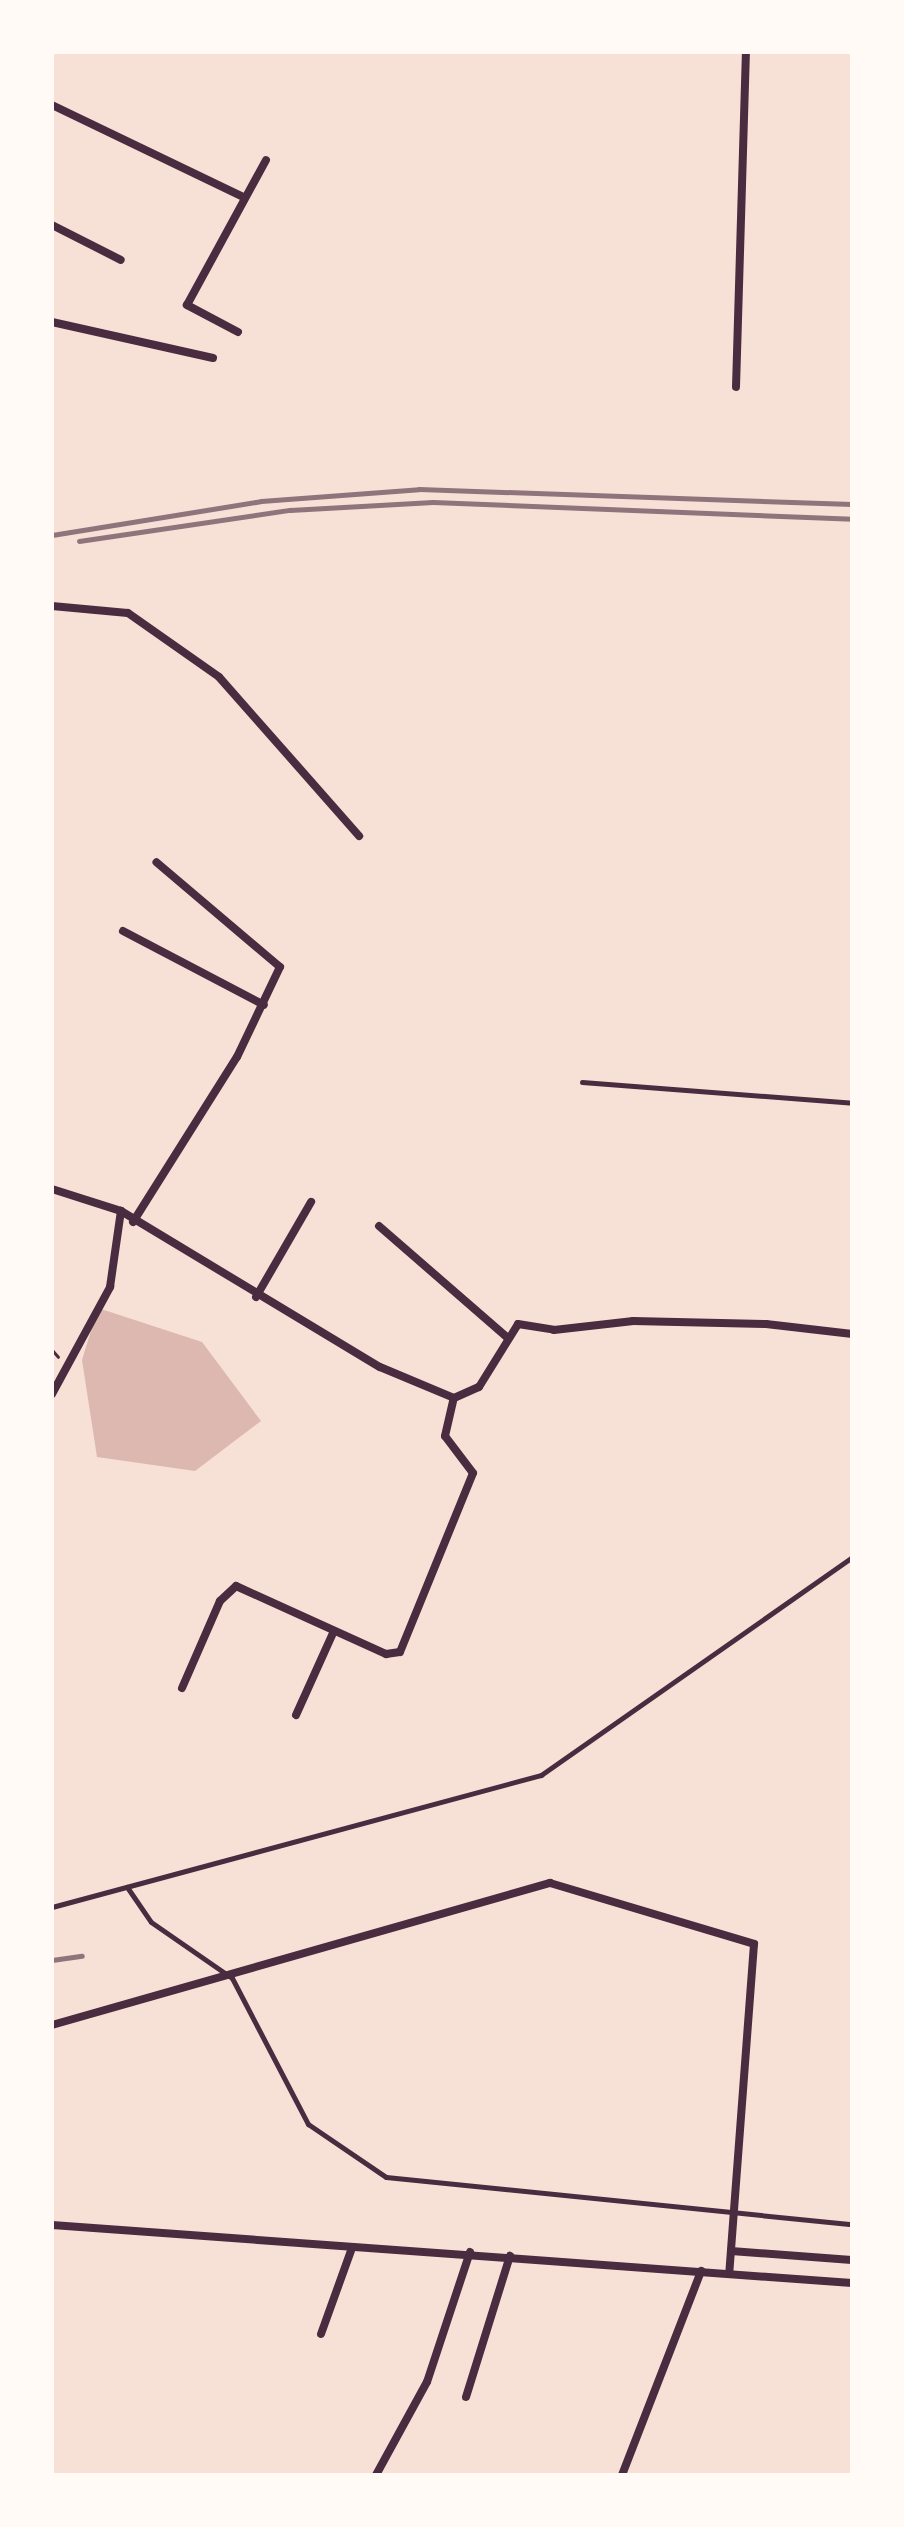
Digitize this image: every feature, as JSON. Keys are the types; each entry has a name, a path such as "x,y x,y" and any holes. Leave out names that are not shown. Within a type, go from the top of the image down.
{"street":[{"path":"736,387 746,52"},
{"path":"52,105 243,197"},
{"path":"238,332 187,305 243,197 266,160"},
{"path":"52,225 121,260"},
{"path":"52,322 213,358"},
{"path":"52,606 128,613 219,677 359,836"},
{"path":"133,1222 280,974 277,958 156,862"},
{"path":"123,931 264,1005"},
{"path":"52,1189 121,1211 133,1222 256,1297 380,1367 454,1398 479,1387 518,1324 554,1330 633,1321 852,1334"},
{"path":"256,1297 311,1202"},
{"path":"52,1394 110,1287 121,1211"},
{"path":"379,1226 508,1338"},
{"path":"182,1688 228,1588 249,1589 392,1656 406,1642 473,1473 445,1436 454,1398"},
{"path":"296,1715 334,1631"},
{"path":"52,2025 232,1978 550,1883 754,1944 729,2273"},
{"path":"52,2225 352,2248 470,2252 852,2283"},
{"path":"321,2334 352,2248"},
{"path":"731,2251 852,2260"},
{"path":"376,2475 427,2382 470,2252"},
{"path":"466,2397 510,2256"},
{"path":"622,2475 701,2271"}],"lane":[{"path":"582,1082 852,1103"},
{"path":"52,1907 541,1775 852,1557"},
{"path":"127,1887 151,1922 232,1978 308,2124 386,2177 852,2224"}],"shaded area":[{"path":"98,1308 202,1342 261,1421 195,1471 97,1457 82,1360"}],"railway":[{"path":"52,535 261,501 419,489 852,504"},
{"path":"79,541 290,510 433,502 852,519"},
{"path":"52,1960 82,1956"}]}
